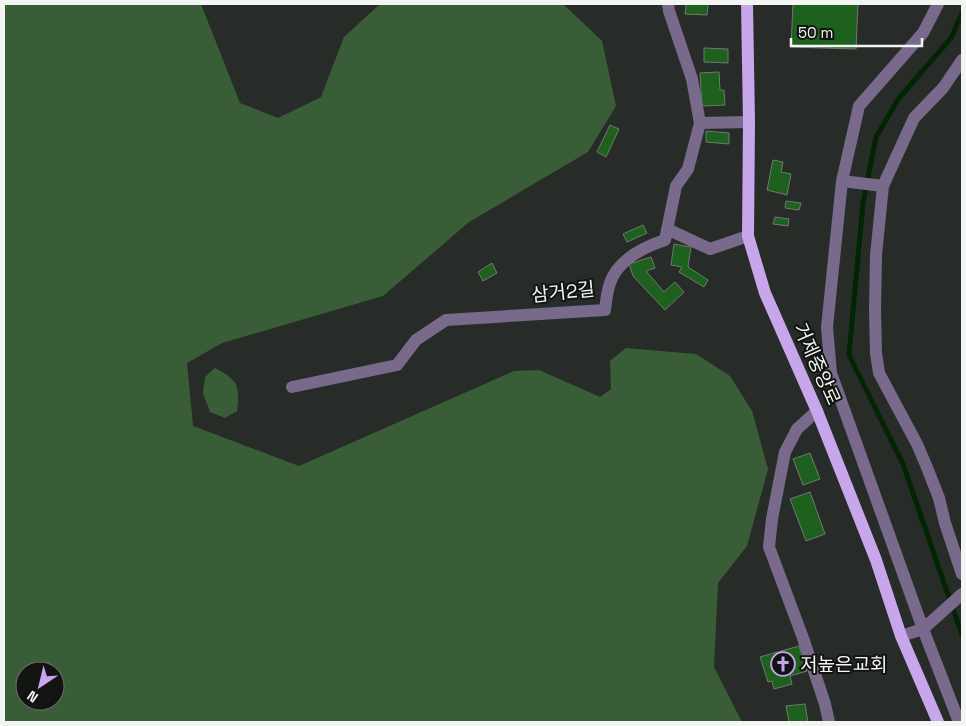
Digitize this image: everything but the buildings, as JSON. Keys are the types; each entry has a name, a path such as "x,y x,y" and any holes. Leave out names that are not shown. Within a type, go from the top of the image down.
{"main road":[{"name":"거제중앙로","path":"747,4 748,236 765,293 818,410 876,560 901,636 938,722"}],"lane":[{"path":"668,4 692,79 700,123 688,169 676,186 667,229 710,249 748,236"},
{"path":"938,4 923,33 859,106 842,181 827,327 831,372 923,629 959,722"},
{"path":"962,60 943,88 914,118 883,186 876,255 875,292 876,353 879,373 917,444 926,465 939,498 962,574"},
{"path":"700,123 749,122"},
{"path":"842,181 883,186"},
{"name":"삼거2길","path":"292,386 397,365 416,340 446,320 604,310 611,281 621,265 644,247 665,240 667,229"},
{"path":"818,410 797,429 784,452 772,519 769,548 803,638 825,704 829,722"},
{"path":"901,636 923,629 962,594"}],"green space":[{"path":"4,4 201,4 240,103 278,118 321,97 344,37 380,4 563,4 602,41 616,106 588,152 469,222 383,296 222,343 187,363 193,426 299,466 514,371 539,370 600,397 611,389 610,361 626,348 696,354 730,376 752,411 768,469 747,546 718,583 714,667 742,722 4,722"},
{"path":"215,368 229,376 236,384 237,389 237,411 225,418 210,412 203,393 205,377"}],"waterway":[{"path":"962,13 951,38 899,98 876,137 863,203 849,355 903,464 962,635"}],"place":[{"name":"저높은교회","path":"783,664"}]}
